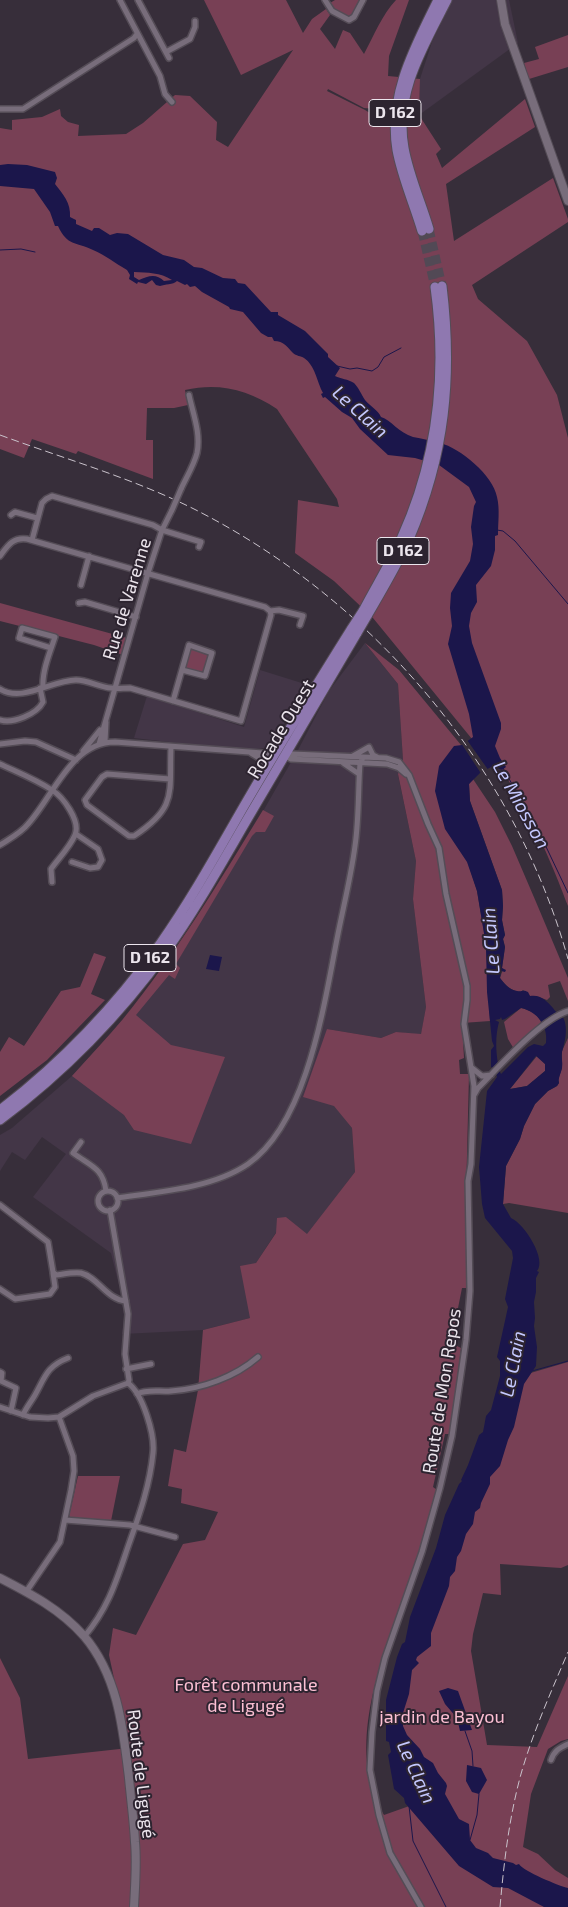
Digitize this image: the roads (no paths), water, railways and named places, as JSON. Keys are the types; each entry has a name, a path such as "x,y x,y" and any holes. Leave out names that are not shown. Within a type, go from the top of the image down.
{"main road":[{"name":"D 162","path":"438,0 403,78 397,98 395,119 397,151 426,230 405,155 402,116 408,82 435,23 448,0"},
{"name":"Rocade Ouest","path":"0,1110 53,1066 84,1036 137,975 160,944 191,897 275,754 365,613 427,483 440,440 448,342 439,287"},
{"name":"Rocade Ouest","path":"0,1120 40,1089 84,1048 120,1010 145,979 188,917 285,756 354,631"}],"street":[{"path":"120,0 160,76 165,94 172,102"},
{"path":"138,0 169,58"},
{"path":"325,0 332,11 351,20"},
{"path":"348,25 363,0"},
{"path":"496,0 566,186 567,198"},
{"path":"501,0 505,24"},
{"path":"166,52 190,39 195,21"},
{"path":"0,109 23,109 134,38 137,34"},
{"name":"Rue de Varenne","path":"99,744 162,530 195,458 197,428 189,395"},
{"path":"32,540 43,501 53,496 153,525 162,530 201,542 200,547"},
{"path":"11,515 15,512 37,518"},
{"path":"0,556 14,540 21,538 32,540 265,606 270,611 271,619 241,721 130,688 112,688 77,680 22,693 5,692 0,689"},
{"path":"81,585 89,556"},
{"path":"79,603 85,602 136,617"},
{"path":"270,611 279,610 303,616 300,625"},
{"path":"0,720 5,722 22,718 40,708 44,702 41,688 55,637 22,628 19,638 51,648"},
{"path":"173,701 189,645 212,653 206,676 182,670"},
{"name":"Rue de Varenne","path":"106,719 106,742"},
{"name":"Rue de Varenne","path":"0,845 27,826 52,790 97,734 106,719"},
{"path":"0,744 26,741 36,742 77,758 99,744 106,742 275,754 291,759 343,762 378,758 394,759 406,769 412,780"},
{"path":"293,742 296,750 302,754"},
{"path":"170,779 111,774 102,777 84,800 122,831 129,836 134,836 161,815 170,793 171,747"},
{"path":"347,757 360,753 369,747 373,755 378,758"},
{"path":"251,753 264,762 267,767"},
{"path":"285,756 302,754 347,757 394,765 412,780"},
{"path":"118,1198 184,1187 221,1178 248,1164 267,1147 277,1134 308,1071 327,989 356,846 359,774 362,760"},
{"path":"343,762 359,774"},
{"path":"0,764 52,790 73,816 76,834 51,870 52,882"},
{"name":"Route de Mon Repos","path":"412,780 439,848 446,894 467,986 464,1024 474,1095 471,1164 468,1181 470,1291 466,1340 452,1436 422,1552 385,1658 374,1712 370,1770 379,1815 390,1853 421,1907"},
{"path":"72,862 92,868 98,866 102,860 98,850 76,834"},
{"path":"474,1095 478,1088 539,1028 566,1012"},
{"path":"471,1066 478,1074 491,1075"},
{"path":"473,1079 483,1080 491,1075"},
{"path":"81,1142 73,1153 100,1172 104,1178 106,1191"},
{"path":"110,1210 102,1208 98,1201 100,1195 106,1191 114,1193 118,1198"},
{"path":"110,1210 116,1205 118,1198"},
{"path":"0,1206 48,1242 55,1287 50,1294 15,1299 0,1289"},
{"path":"84,1636 98,1619 111,1596 142,1511 153,1452 147,1415 128,1383 125,1354 128,1314 110,1210"},
{"path":"52,1272 56,1275 79,1273 85,1275 114,1297 126,1301"},
{"path":"136,1394 142,1391 182,1390 202,1386 236,1372 258,1357"},
{"path":"23,1415 45,1374 53,1366 68,1358"},
{"path":"126,1369 151,1364"},
{"path":"0,1372 2,1373 1,1381 16,1388 11,1411"},
{"path":"0,1407 23,1415 48,1418 59,1416 93,1396 128,1383"},
{"path":"26,1592 45,1562 58,1546 65,1520 74,1471 74,1456 59,1416"},
{"path":"65,1520 136,1526 175,1537"},
{"name":"Route de Ligugé","path":"0,1578 45,1601 59,1612 84,1636 97,1654 108,1675 122,1719 136,1843 134,1907"},
{"path":"551,1760 554,1753 560,1747 568,1744"}],"water":[{"name":"Le Clain","path":"0,165 27,165 55,172 57,178 55,184 66,199 70,217 76,220 76,224 92,231 94,228 99,228 110,235 117,233 128,234 163,255 184,260 194,267 202,268 223,278 235,279 238,283 245,284 271,312 278,312 278,315 305,331 340,368 335,376 354,383 365,400 381,417 408,435 437,442 466,456 489,480 497,497 499,511 495,550 491,566 476,585 477,602 471,613 469,626 472,643 501,723 501,729 495,746 506,767 502,770 493,766 480,773 469,784 470,801 502,890 502,920 505,935 503,939 505,947 502,968 506,970 505,972 501,971 500,978 512,989 526,991 530,996 540,997 551,1005 564,1019 566,1036 562,1052 559,1083 535,1104 506,1166 503,1204 511,1218 528,1235 537,1251 539,1259 537,1271 539,1272 536,1278 534,1302 534,1326 537,1347 536,1366 524,1384 514,1427 500,1466 490,1477 490,1484 480,1508 475,1512 473,1524 466,1534 461,1551 457,1557 455,1571 450,1577 449,1586 431,1633 431,1646 417,1657 416,1660 419,1663 412,1670 409,1694 403,1713 403,1726 407,1735 420,1749 424,1757 433,1763 446,1783 445,1794 459,1819 469,1824 470,1840 476,1848 488,1853 493,1858 516,1865 519,1864 534,1874 568,1888 568,1907 544,1907 508,1888 493,1887 459,1866 405,1803 404,1798 394,1789 388,1755 391,1752 389,1742 386,1741 386,1700 397,1657 402,1644 405,1642 410,1617 436,1548 445,1515 462,1481 479,1435 483,1432 486,1416 491,1410 500,1376 500,1361 497,1357 508,1307 505,1299 513,1258 512,1251 485,1218 482,1204 479,1167 487,1091 497,1077 495,1069 491,1067 491,1050 494,1046 487,992 486,945 477,891 467,862 445,829 435,791 439,766 454,746 462,745 473,737 469,714 448,644 452,626 451,593 470,561 473,544 471,527 476,502 469,487 439,465 415,458 388,455 360,429 352,418 325,397 323,398 321,394 323,393 308,361 294,354 283,343 274,341 272,337 261,333 243,312 230,309 195,286 190,287 177,281 160,286 156,285 152,280 146,284 138,282 137,284 129,279 130,275 127,270 97,252 69,240 58,226 55,226 50,212 34,189 0,186","holes":["134,272 158,274 172,280 164,281 161,278 152,276 139,280 134,277","521,1008 527,1010 541,1021 545,1031 546,1043 543,1046 534,1044 528,1047 501,1074 497,1066 496,1049 499,1022 495,1020 501,1017 502,1020","536,1056 545,1064 545,1071 527,1086 510,1089"]},
{"path":"210,955 222,957 219,971 206,969"},
{"path":"448,1688 458,1691 472,1730 460,1731 457,1718 445,1704 439,1691"},
{"path":"467,1765 481,1768 487,1780 479,1794 472,1792 466,1781"}],"waterway":[{"path":"0,250 21,249 35,252"},
{"path":"337,366 372,371 378,367 384,357 401,348"},
{"path":"497,530 503,531 515,541 568,604"},
{"name":"Le Miosson","path":"503,768 540,834 568,893"},
{"name":"Le Clain","path":"532,1371 568,1361"},
{"path":"465,1731 472,1751 473,1766"},
{"path":"470,1840 477,1815 479,1794"},
{"path":"409,1806 413,1841 446,1907"}],"tunnel":[{"path":"429,229 442,286"},
{"path":"422,231 435,287"}],"railway":[{"path":"0,435 123,478 194,509 259,546 320,590 376,640 428,695 473,755 512,820 544,888 568,959"},
{"path":"500,1907 513,1807 521,1774 537,1727 568,1652"}],"park label":[{"name":"Forêt communale de Ligugé","path":"246,1695"},
{"name":"jardin de Bayou","path":"442,1717"}]}
